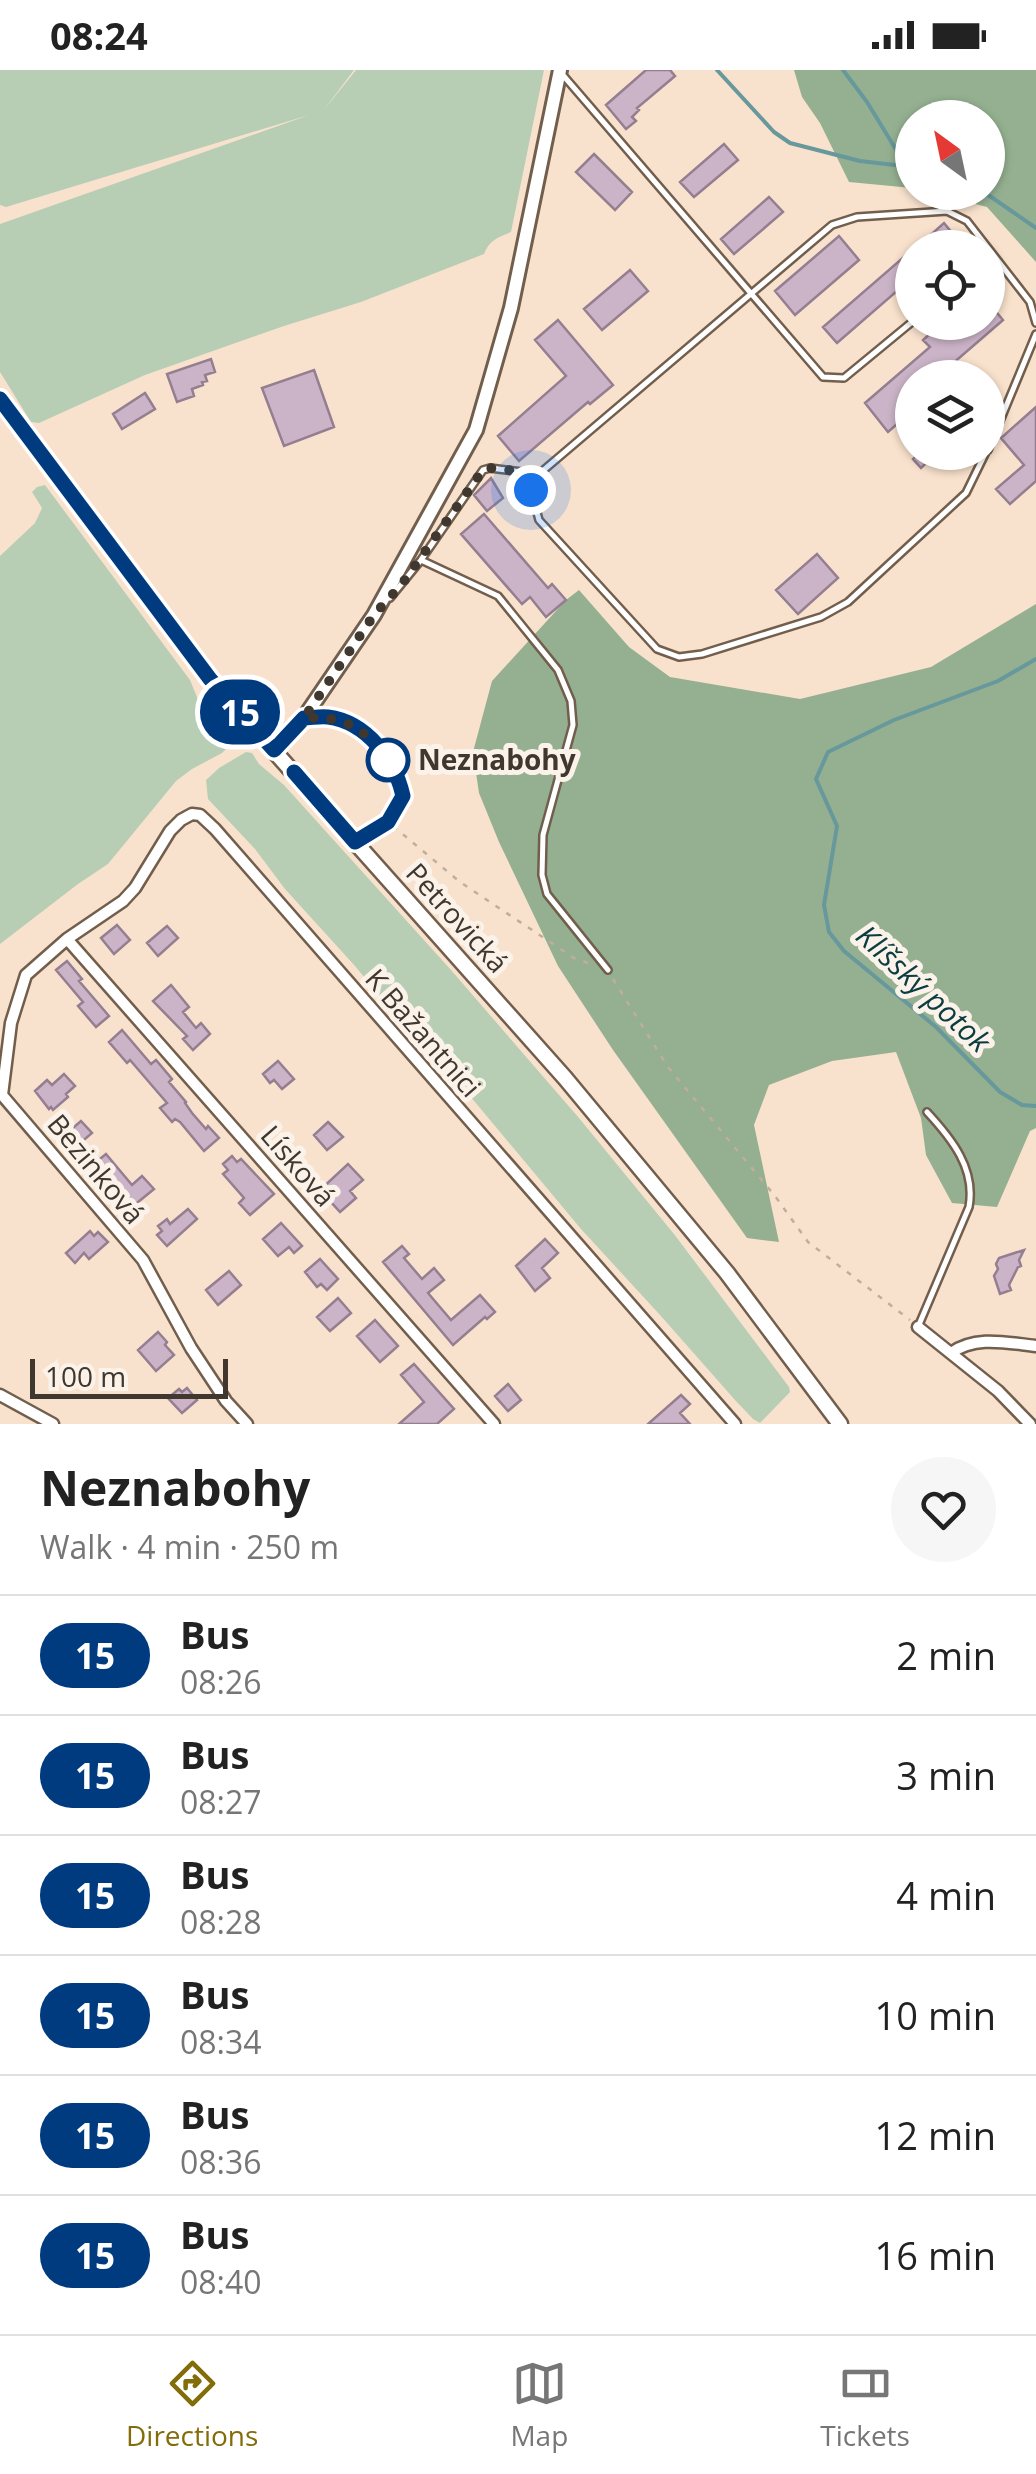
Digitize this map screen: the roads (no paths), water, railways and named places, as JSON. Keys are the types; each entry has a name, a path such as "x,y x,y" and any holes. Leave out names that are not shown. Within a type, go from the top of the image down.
{"main road":[{"name":"Petrovická","path":"0,399 210,679 474,974 646,1174 727,1273 840,1424"}],"street":[{"path":"274,750 304,718 374,615 476,430 511,308 560,71"},
{"name":"K Bažantnici","path":"68,938 123,901 170,831 189,814 200,815 735,1424"},
{"name":"Bezinková","path":"68,938 26,975 11,1023 1,1097 143,1260 191,1348 226,1401 248,1424"},
{"name":"Lísková","path":"68,938 494,1424"},
{"path":"918,1326 998,1391 1030,1424"},
{"path":"951,1353 964,1344 979,1341 1036,1346"},
{"path":"0,1395 53,1424"}],"lane":[{"path":"560,71 823,377 844,378 895,336"},
{"path":"974,230 967,221 947,211 857,217 832,225 540,474 531,490 539,520 657,650 680,657 702,654 820,616 848,602 966,494 978,470"},
{"path":"1005,270 1030,302 1036,323"},
{"path":"1005,408 1036,334"},
{"path":"374,615 421,560 483,470 540,474"},
{"path":"421,560 498,596 558,670 571,701 572,724 543,835 542,874 547,894 608,970"},
{"path":"304,718 328,717 352,724 368,736 398,774 403,796 388,822 355,842"},
{"path":"918,1326 969,1208 971,1195 968,1173 955,1144 927,1112"}],"waterway":[{"name":"Klíšský potok","path":"717,70 774,132 790,143 860,161 895,165"},
{"path":"843,70 895,148"},
{"name":"Klíšský potok","path":"1005,207 1036,228"},
{"name":"Klíšský potok","path":"1036,659 998,681 894,720 828,752 816,779 837,826 824,905 829,932 844,951 936,1027 1000,1092 1022,1105 1036,1106"}],"place":[{"name":"Neznabohy","path":"388,760"}]}
